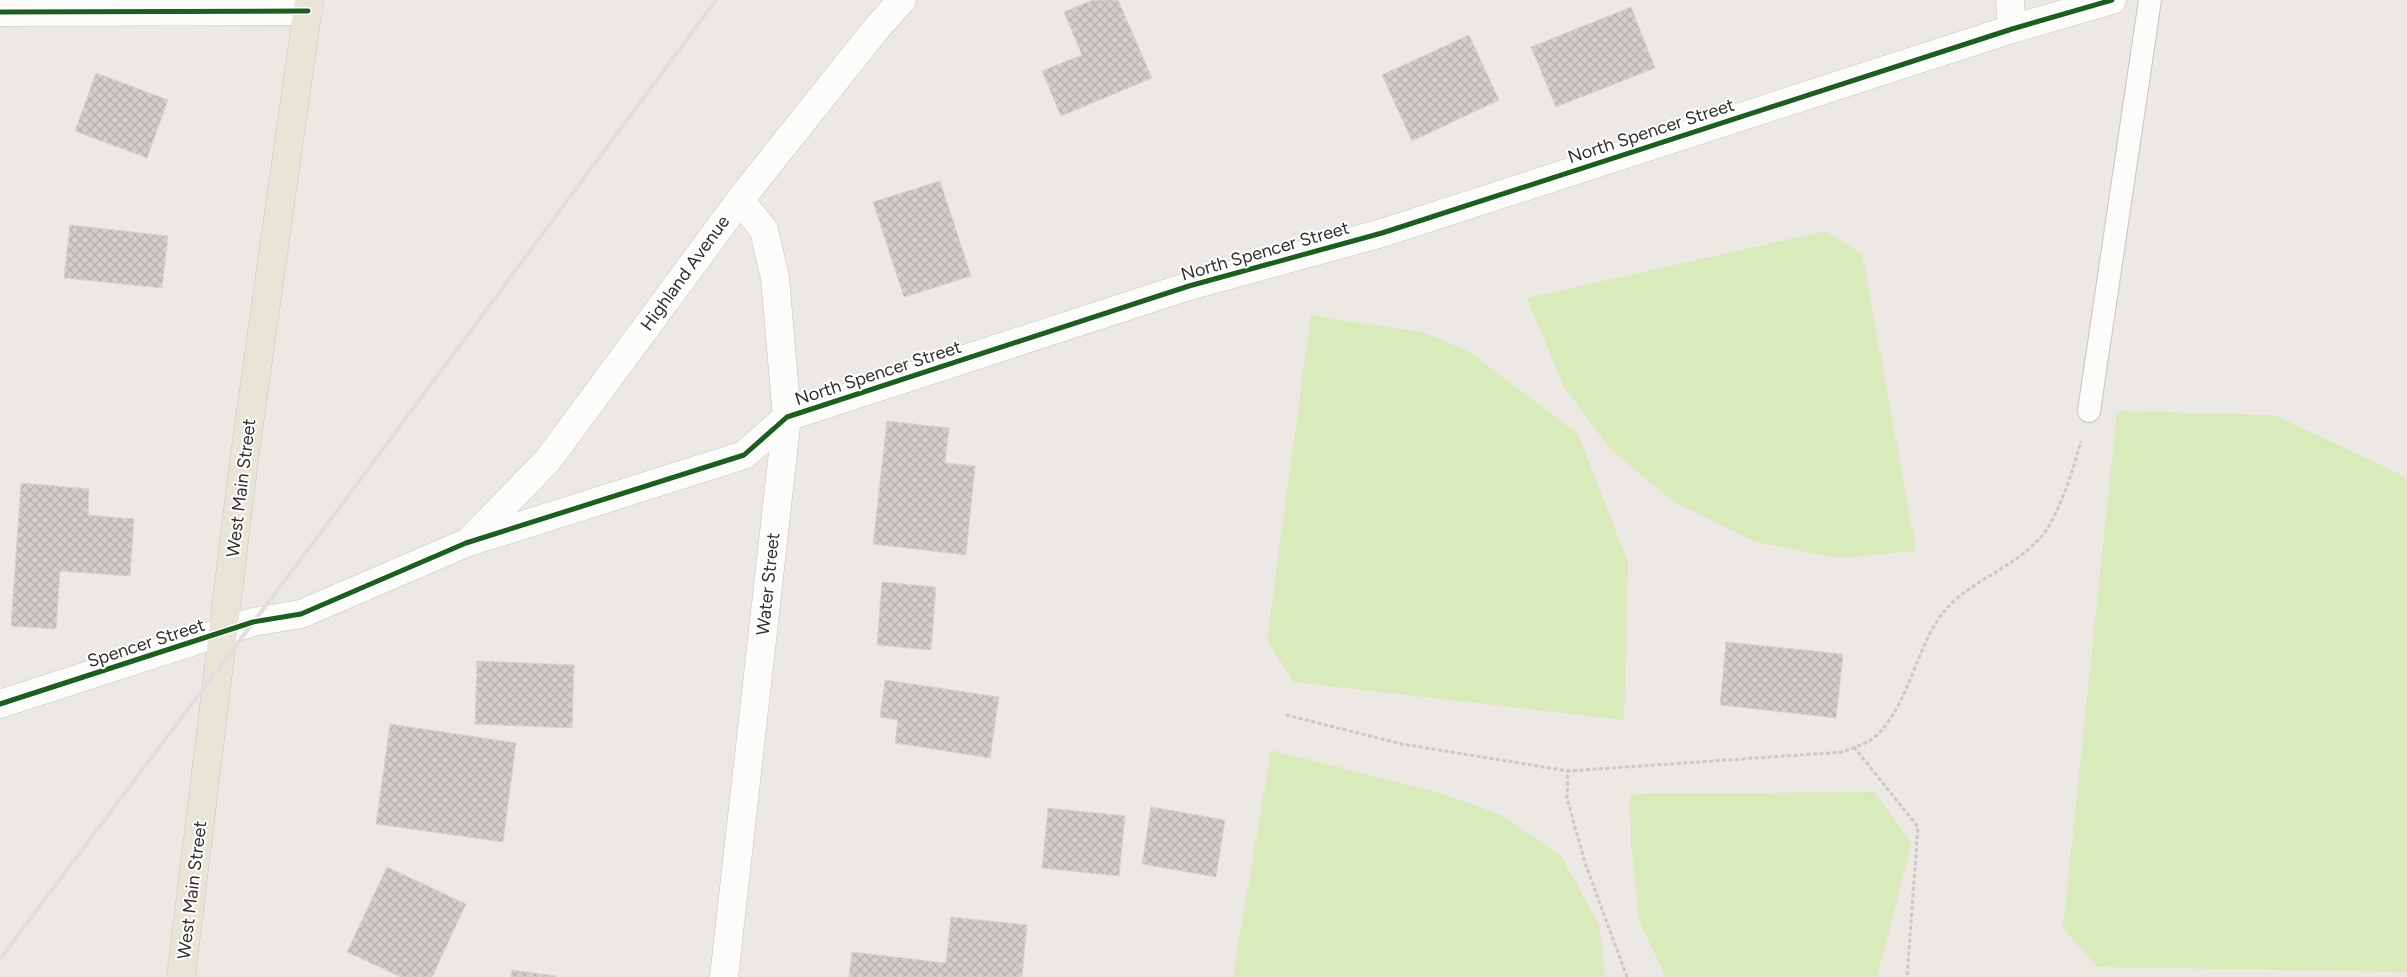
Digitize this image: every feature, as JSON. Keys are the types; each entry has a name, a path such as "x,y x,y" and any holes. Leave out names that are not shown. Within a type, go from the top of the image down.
{"main road":[{"name":"West Main Street","path":"181,977 244,460 308,5"}],"street":[{"name":"Highland Avenue","path":"466,544 548,460 740,200 876,29 902,0"},
{"path":"2010,0 2012,29"},
{"name":"North Spencer Street","path":"301,614 466,544 744,456 787,417 1189,286 1382,233 2012,29 2112,0"},
{"path":"0,12 308,5"},
{"name":"Water Street","path":"724,977 787,417 776,278 764,230 740,200"},
{"name":"Spencer Street","path":"0,704 253,622 301,614"}],"lane":[{"path":"2089,411 2150,0"}],"path":[{"path":"1286,715 1402,744 1568,771 1842,752 1870,741 1885,726 1898,706 1937,620 1964,591 2009,564 2041,538 2062,497 2075,464 2089,411"},
{"path":"1854,746 1918,827 1907,977"},
{"path":"1568,771 1566,798 1584,863 1627,977"}],"green space":[{"path":"1826,231 1862,254 1916,551 1839,558 1755,542 1674,502 1610,449 1564,387 1527,298"},
{"path":"1311,315 1425,333 1468,351 1578,434 1628,563 1624,720 1294,682 1267,640"},
{"path":"2117,411 2274,415 2400,474 2407,480 2407,972 2097,967 2063,928"},
{"path":"1271,750 1440,793 1501,815 1561,856 1599,925 1605,977 1233,977"},
{"path":"1874,792 1912,843 1877,977 1666,977 1640,923 1631,846 1630,794"}],"building":[{"path":"1093,0 1118,0 1152,78 1061,116 1042,71 1082,55 1064,12"},
{"path":"1631,7 1655,68 1556,107 1531,47"},
{"path":"1469,35 1499,100 1412,141 1382,75"},
{"path":"96,73 168,100 147,158 75,131"},
{"path":"940,181 971,276 904,297 873,202"},
{"path":"70,225 168,236 162,288 64,278"},
{"path":"887,421 949,428 945,463 975,466 966,555 873,544"},
{"path":"21,483 89,489 88,515 134,519 130,576 60,571 56,629 11,626"},
{"path":"882,582 936,587 931,650 877,645"},
{"path":"1726,642 1843,654 1836,718 1720,705"},
{"path":"477,661 574,665 572,728 475,724"},
{"path":"885,680 999,697 990,758 895,743 898,720 880,717"},
{"path":"390,724 516,743 503,842 376,824"},
{"path":"1151,807 1225,820 1216,877 1142,864"},
{"path":"1048,808 1125,816 1119,876 1042,868"},
{"path":"387,867 466,904 432,977 401,977 347,952"},
{"path":"951,917 1027,925 1022,977 849,977 852,952 946,963"},
{"path":"512,970 556,976 556,977 511,977"}],"railway":[{"path":"0,959 340,507 716,0"}],"cycle path":[{"path":"0,704 253,622 301,614 466,543 744,455 787,417 1189,286 1382,233 2012,29 2112,0"},
{"path":"0,12 308,11"}]}
